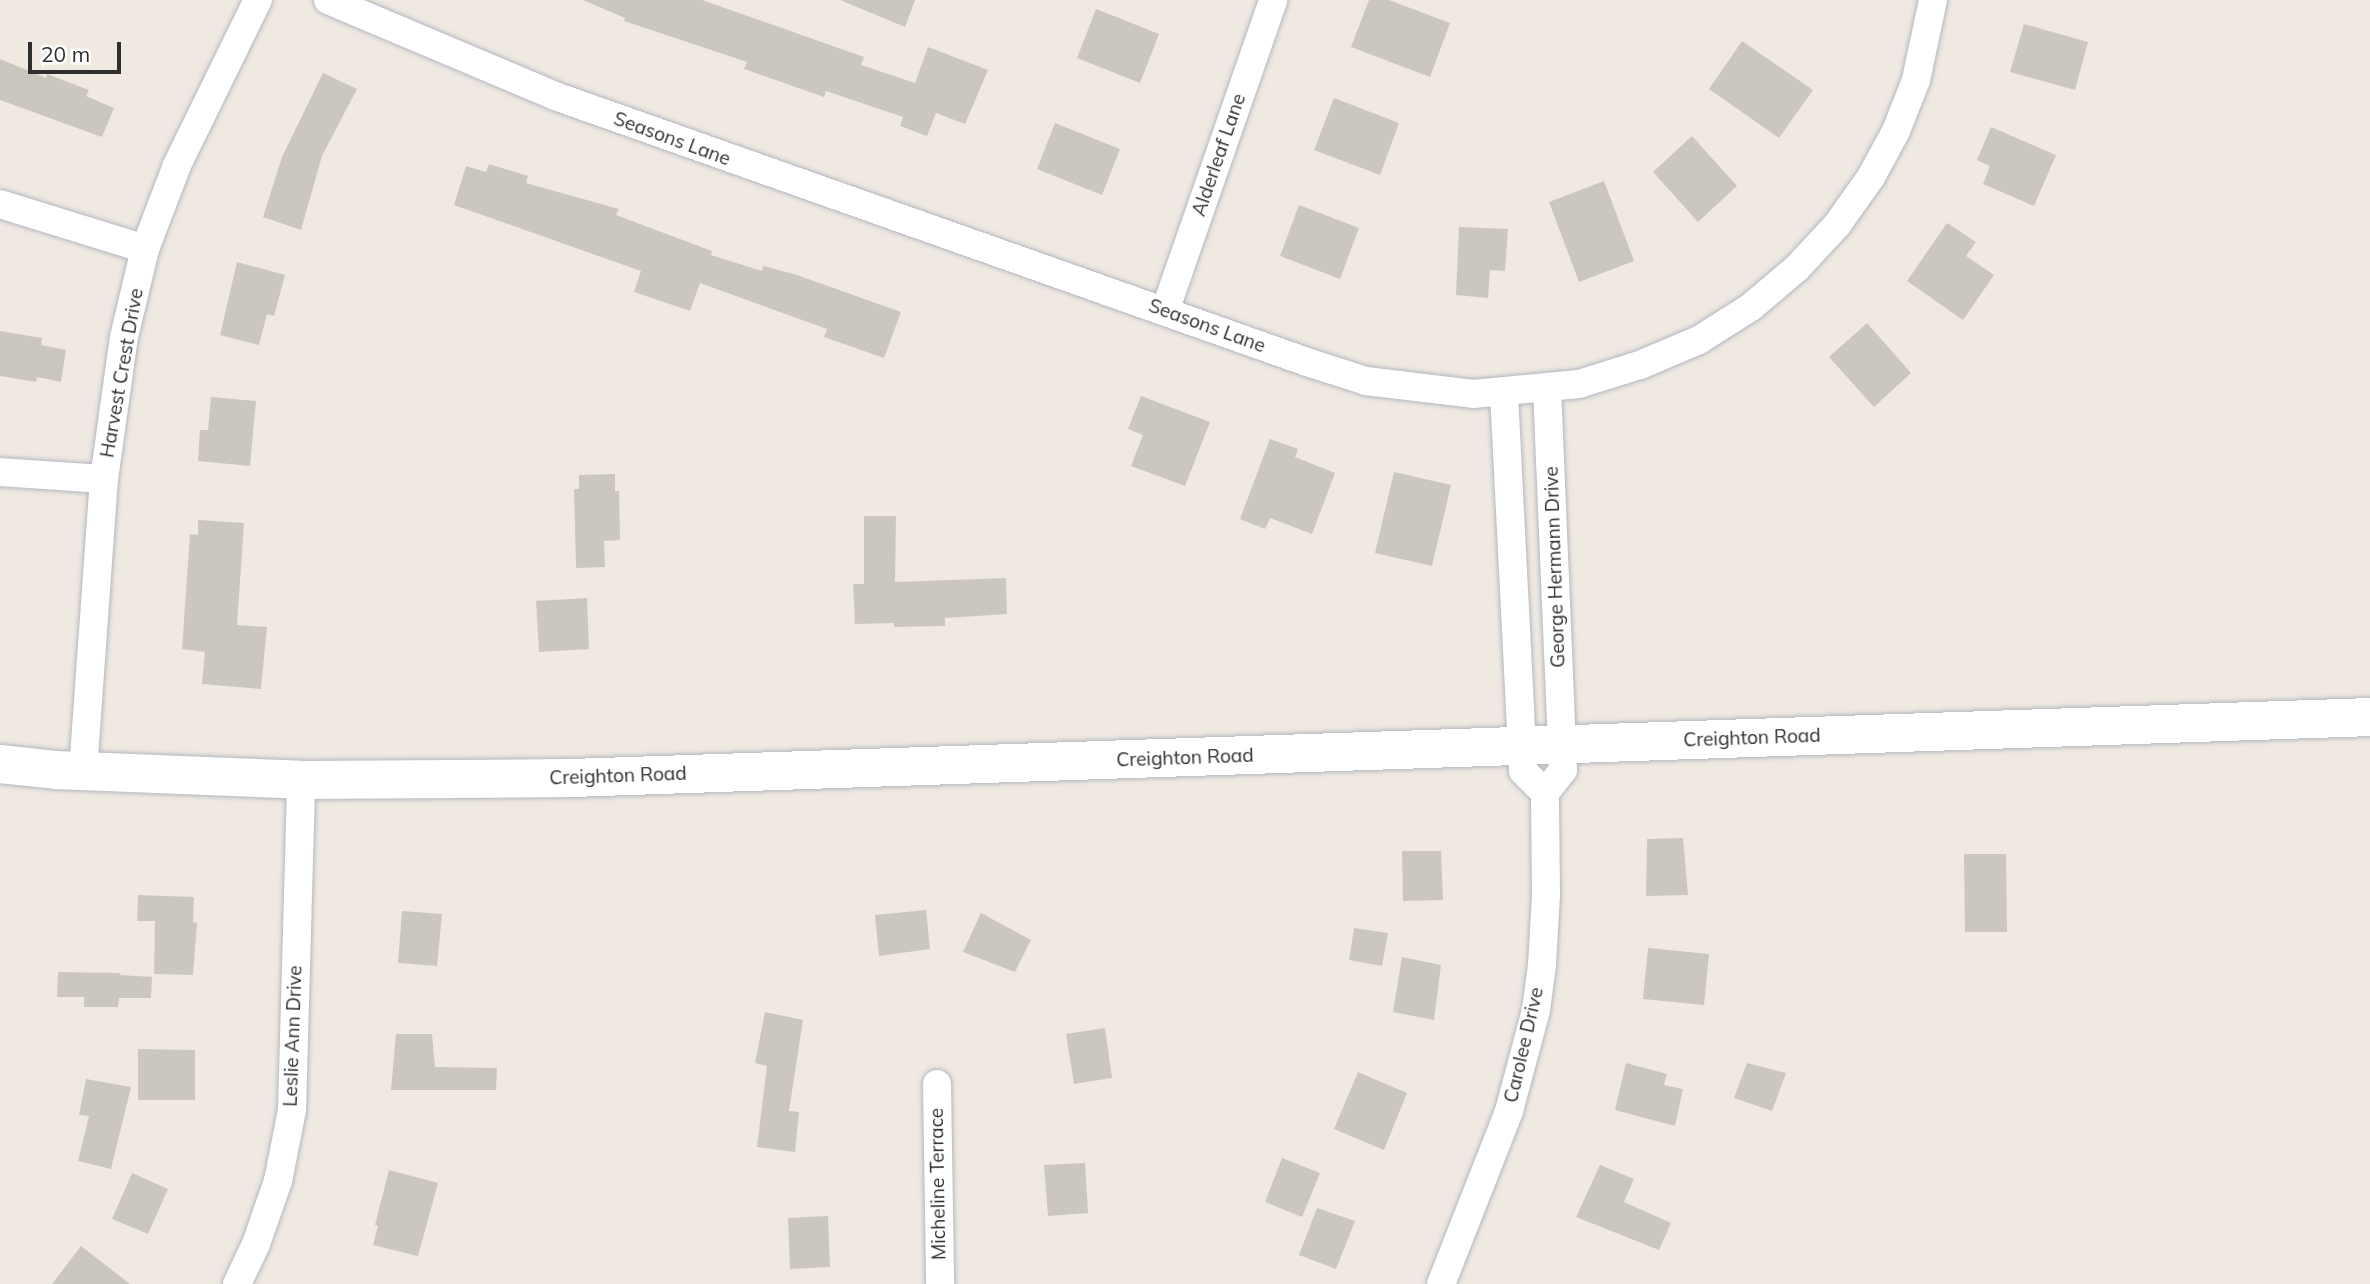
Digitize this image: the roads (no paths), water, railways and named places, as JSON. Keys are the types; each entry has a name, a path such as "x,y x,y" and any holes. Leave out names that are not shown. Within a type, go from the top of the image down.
{"main road":[{"name":"Creighton Road","path":"0,764 83,771 301,780 584,778 2370,718"}],"street":[{"name":"Harvest Crest Drive","path":"83,771 104,479 124,337 145,249 177,165 258,0"},
{"name":"Seasons Lane","path":"328,0 555,96 1366,381 1416,390 1504,393 1579,384 1640,365 1699,340 1751,307 1797,268 1837,225 1871,177 1896,131 1916,80 1933,0"},
{"name":"Alderleaf Lane","path":"1165,311 1273,0"},
{"path":"0,204 145,249"},
{"name":"George Hermann Drive","path":"1547,388 1562,745"},
{"path":"1504,393 1523,771 1545,793 1563,770 1562,745"},
{"path":"0,472 104,479"},
{"name":"Leslie Ann Drive","path":"237,1284 256,1244 278,1181 292,1110 301,780"},
{"name":"Carolee Drive","path":"1441,1284 1509,1111 1536,1010 1546,895 1545,793"},
{"name":"Micheline Terrace","path":"937,1084 940,1284"}]}
